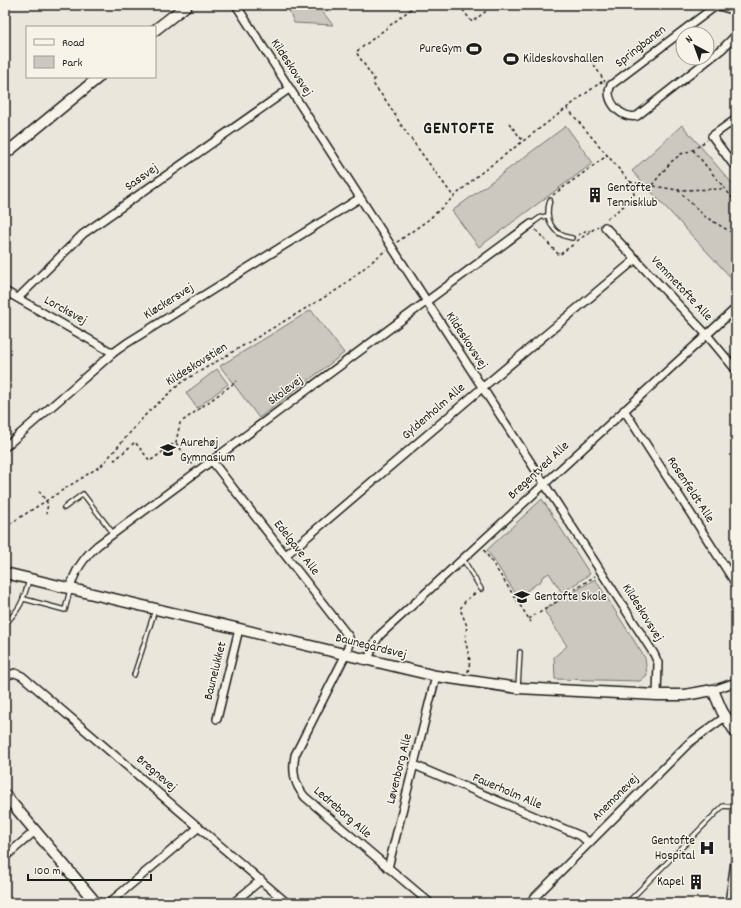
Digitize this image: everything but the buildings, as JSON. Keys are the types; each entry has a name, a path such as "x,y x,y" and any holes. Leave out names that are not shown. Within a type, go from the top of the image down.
{"street":[{"path":"156,29 187,5"},
{"name":"Kildeskovsvej","path":"236,5 482,388 602,571 654,654 658,663 657,695"},
{"path":"713,8 719,6 736,11"},
{"name":"Springbanen","path":"713,8 608,84 608,96 611,101 625,115 632,117 637,116 722,50 736,35"},
{"path":"5,154 97,78"},
{"name":"Sassvej","path":"18,298 83,234 289,89"},
{"path":"736,119 712,136 732,163 736,160"},
{"name":"Kløckersvej","path":"5,447 113,352 360,198"},
{"name":"Skolevej","path":"70,589 73,577 87,556 113,533 531,224"},
{"name":"Vemmetofte Alle","path":"606,227 707,335 736,370"},
{"name":"Gyldenholm Alle","path":"286,555 636,259"},
{"name":"Lorcksvej","path":"5,291 113,352"},
{"name":"Bregentved Alle","path":"368,660 374,644 380,635 736,308"},
{"name":"Rosenfeldt Alle","path":"624,410 736,584"},
{"name":"Edelgave Alle","path":"212,461 346,631 349,644 346,654"},
{"name":"Baunegårdsvej","path":"5,573 368,660 464,681 518,688 657,695 685,695 713,690 736,682"},
{"name":"Baunelukket","path":"217,719 239,629"},
{"name":"Ledreborg Alle","path":"346,654 295,755 293,768 294,778 298,789 305,797 430,903"},
{"name":"Bregnevej","path":"5,674 22,676 287,903"},
{"name":"Løvenborg Alle","path":"388,868 436,676"},
{"path":"713,690 725,717 736,733"},
{"name":"Anemonevej","path":"529,903 689,742 725,717"},
{"name":"Fauerholm Alle","path":"414,765 581,836 589,843"},
{"path":"5,795 96,903"},
{"path":"110,903 199,827"},
{"path":"5,857 36,831"},
{"path":"728,903 736,855"},
{"path":"233,903 261,880"}],"lane":[{"path":"703,5 713,8"},
{"path":"550,200 547,216 556,232 572,238"},
{"path":"531,224 540,217 547,216"},
{"path":"64,508 83,494 113,533"},
{"path":"463,559 481,589"},
{"path":"5,624 18,612 24,599 29,579"},
{"path":"24,599 65,610 70,589"},
{"path":"134,675 155,609"},
{"path":"518,688 520,652"},
{"path":"627,903 723,806 736,807"}],"path":[{"path":"416,5 356,52 374,79 374,85 387,102 403,128 453,196"},
{"path":"459,5 472,22 494,5"},
{"path":"652,5 659,8"},
{"path":"591,60 608,84"},
{"name":"Kildeskovstien","path":"5,527 92,472 111,456 148,412 182,382 340,288 391,247 428,220 453,196 566,108 601,82 608,84"},
{"path":"566,108 630,182 634,194 633,199 602,223 606,227"},
{"path":"509,123 523,141"},
{"path":"652,185 671,162 681,154 693,150 712,136"},
{"path":"693,150 723,189 736,202"},
{"path":"550,200 561,189 608,155"},
{"path":"630,182 678,190 723,189"},
{"path":"678,190 704,216 736,235"},
{"path":"572,238 587,230 591,231"},
{"path":"114,459 115,460 135,442 150,461 176,442 180,423 237,381"},
{"path":"176,442 197,472"},
{"path":"39,491 48,504 46,514"},
{"path":"480,543 531,622"},
{"path":"539,613 602,571"},
{"path":"464,681 470,661 464,639 468,626 460,609 466,600 481,589"},
{"path":"529,619 535,615"},
{"path":"639,898 644,903"}],"green space":[{"path":"287,5 317,5 333,25 294,23"},
{"path":"682,125 736,188 736,283 632,171"},
{"path":"566,126 593,163 479,247 452,211"},
{"path":"311,310 344,353 259,418 220,366"},
{"path":"217,369 228,384 197,408 186,393"},
{"path":"542,499 590,574 562,593 549,573 541,578 542,580 518,597 487,550"},
{"path":"595,579 645,658 647,675 640,681 555,679 554,657 567,646 545,612 546,609"}],"place":[{"name":"PureGym","path":"474,49"},
{"name":"Kildeskovshallen","path":"511,59"},
{"name":"Gentofte Tennisklub","path":"595,195"},
{"name":"Aurehøj Gymnasium","path":"168,450"},
{"name":"Gentofte Skole","path":"522,597"},
{"name":"Gentofte Hospital","path":"707,848"},
{"name":"Kapel","path":"696,882"}],"district":[{"name":"GENTOFTE","path":"459,130"}]}
